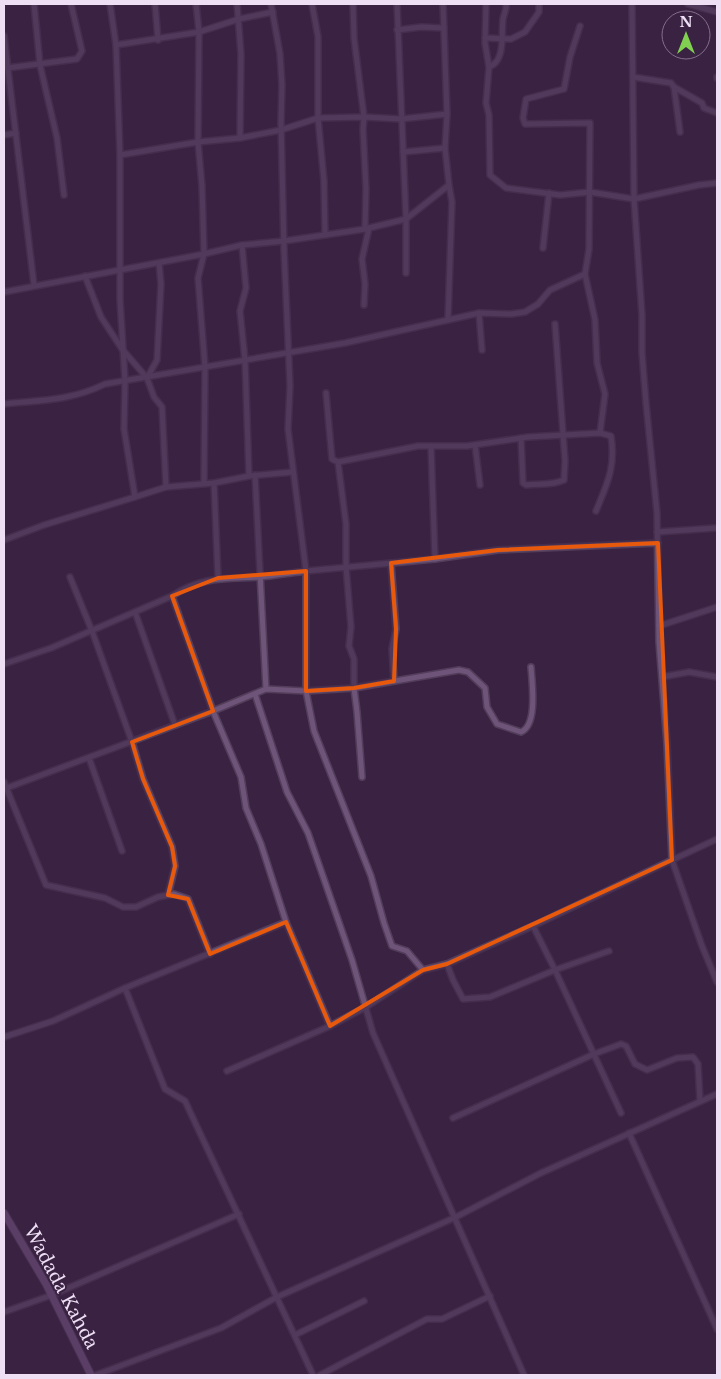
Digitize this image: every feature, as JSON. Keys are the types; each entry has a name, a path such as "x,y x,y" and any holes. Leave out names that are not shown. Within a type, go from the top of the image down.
{"main road":[{"name":"Wadada Kahda","path":"4,1213 52,1295 91,1375"}],"street":[{"path":"34,4 40,65 57,138 64,195"},
{"path":"7,68 77,60 82,51 71,4"},
{"path":"110,4 116,45 120,156 122,349 125,381 124,429 134,497"},
{"path":"155,4 158,40"},
{"path":"196,4 199,32 198,142 202,186 204,254 198,278 205,367 204,484"},
{"path":"237,4 241,54 240,138"},
{"path":"272,4 280,54 282,84 281,130 290,386 288,429 306,571 306,691 314,731 371,876 392,946 407,951 423,970"},
{"path":"312,4 318,37 318,118 324,181 324,234"},
{"path":"353,4 354,38 364,117 367,228 362,259 365,284 364,305"},
{"path":"397,4 406,219 406,273"},
{"path":"443,4 447,114 446,148 452,202 448,319"},
{"path":"486,4 485,38 489,67 486,103 489,115 490,174 506,188 560,195 590,192 634,199 717,183"},
{"path":"489,67 494,65 498,59 504,18 507,10 506,4"},
{"path":"485,38 511,39 525,32 539,12 539,4"},
{"path":"632,4 634,199 645,395 657,513 659,626 672,860 702,946 717,982"},
{"path":"688,4 717,12"},
{"path":"116,45 158,40 199,32 238,19 273,12"},
{"path":"580,26 570,57 564,89 526,99 523,118 525,124 590,123 589,249 585,274 595,320 597,363 605,394 600,433"},
{"path":"397,30 420,27 444,28"},
{"path":"4,36 34,285"},
{"path":"633,77 671,83 674,87 702,103 704,108 717,112"},
{"path":"674,87 680,132"},
{"path":"120,156 198,142 240,138 281,130 318,118 364,117 401,119 447,114"},
{"path":"4,135 16,133"},
{"path":"403,152 446,148"},
{"path":"4,292 242,245 284,241 367,228 406,219 449,185"},
{"path":"543,248 549,193"},
{"path":"242,245 246,288 240,311 260,577 266,689"},
{"path":"147,378 157,360 161,284 158,263"},
{"path":"4,404 65,398 87,393 105,384 345,343 479,313 510,314 525,312 538,304 550,290 585,274"},
{"path":"85,276 101,317 122,349 147,378 154,397 162,407 166,486"},
{"path":"479,313 482,350"},
{"path":"521,438 523,483 526,485 542,483 554,485 564,480 563,436 555,324"},
{"path":"326,393 332,459 338,462 418,446 475,445 521,438 600,433 611,436 614,452 609,480 596,511"},
{"path":"475,445 480,484"},
{"path":"431,446 435,559"},
{"path":"338,462 346,524 346,567 351,627 349,646 354,659 354,688 362,777"},
{"path":"4,540 44,525 166,486 214,483 252,476 293,472"},
{"path":"214,483 218,578"},
{"path":"657,532 716,528"},
{"path":"4,664 51,648 92,631 172,596 184,588 218,578 260,577 435,559 498,550 658,543"},
{"path":"391,563 396,629 392,649 394,682"},
{"path":"70,577 92,631 132,742 143,779 172,847 175,866 168,895"},
{"path":"172,596 213,711 241,777 246,808 261,844 286,922 330,1026"},
{"path":"659,626 717,607"},
{"path":"135,612 175,726"},
{"path":"5,789 175,726 266,689 306,691 354,688 459,670 468,672 485,688 487,707 497,724 521,732 526,730 528,725 534,698 531,667"},
{"path":"662,677 689,672 717,677"},
{"path":"255,694 287,792 308,834 352,960 373,1033 456,1217 524,1375"},
{"path":"89,758 122,851"},
{"path":"4,782 5,789 46,886 106,898 123,907 136,907 158,897 174,894 188,899 210,954"},
{"path":"227,1071 330,1026 366,1007 423,970 447,964 533,926 717,840"},
{"path":"4,1037 53,1021 124,988 286,922"},
{"path":"533,926 621,1113"},
{"path":"447,964 463,999 490,996 609,951"},
{"path":"124,988 165,1089 186,1101 313,1375"},
{"path":"453,1118 594,1054 621,1044 626,1046 635,1064 647,1070 677,1058 693,1057 698,1064 700,1101"},
{"path":"96,1375 221,1328 277,1297 456,1217 541,1173 717,1094"},
{"path":"629,1133 717,1329"},
{"path":"4,1312 52,1295 238,1214"},
{"path":"320,1375 427,1319 442,1319 490,1296"},
{"path":"295,1335 364,1301"}],"highlighted area":[{"path":"658,543 672,860 447,964 423,970 330,1026 286,922 210,954 188,899 168,895 175,866 172,847 143,779 132,742 213,711 172,596 218,578 306,571 306,691 354,688 394,681 396,629 391,563 498,550"}]}
